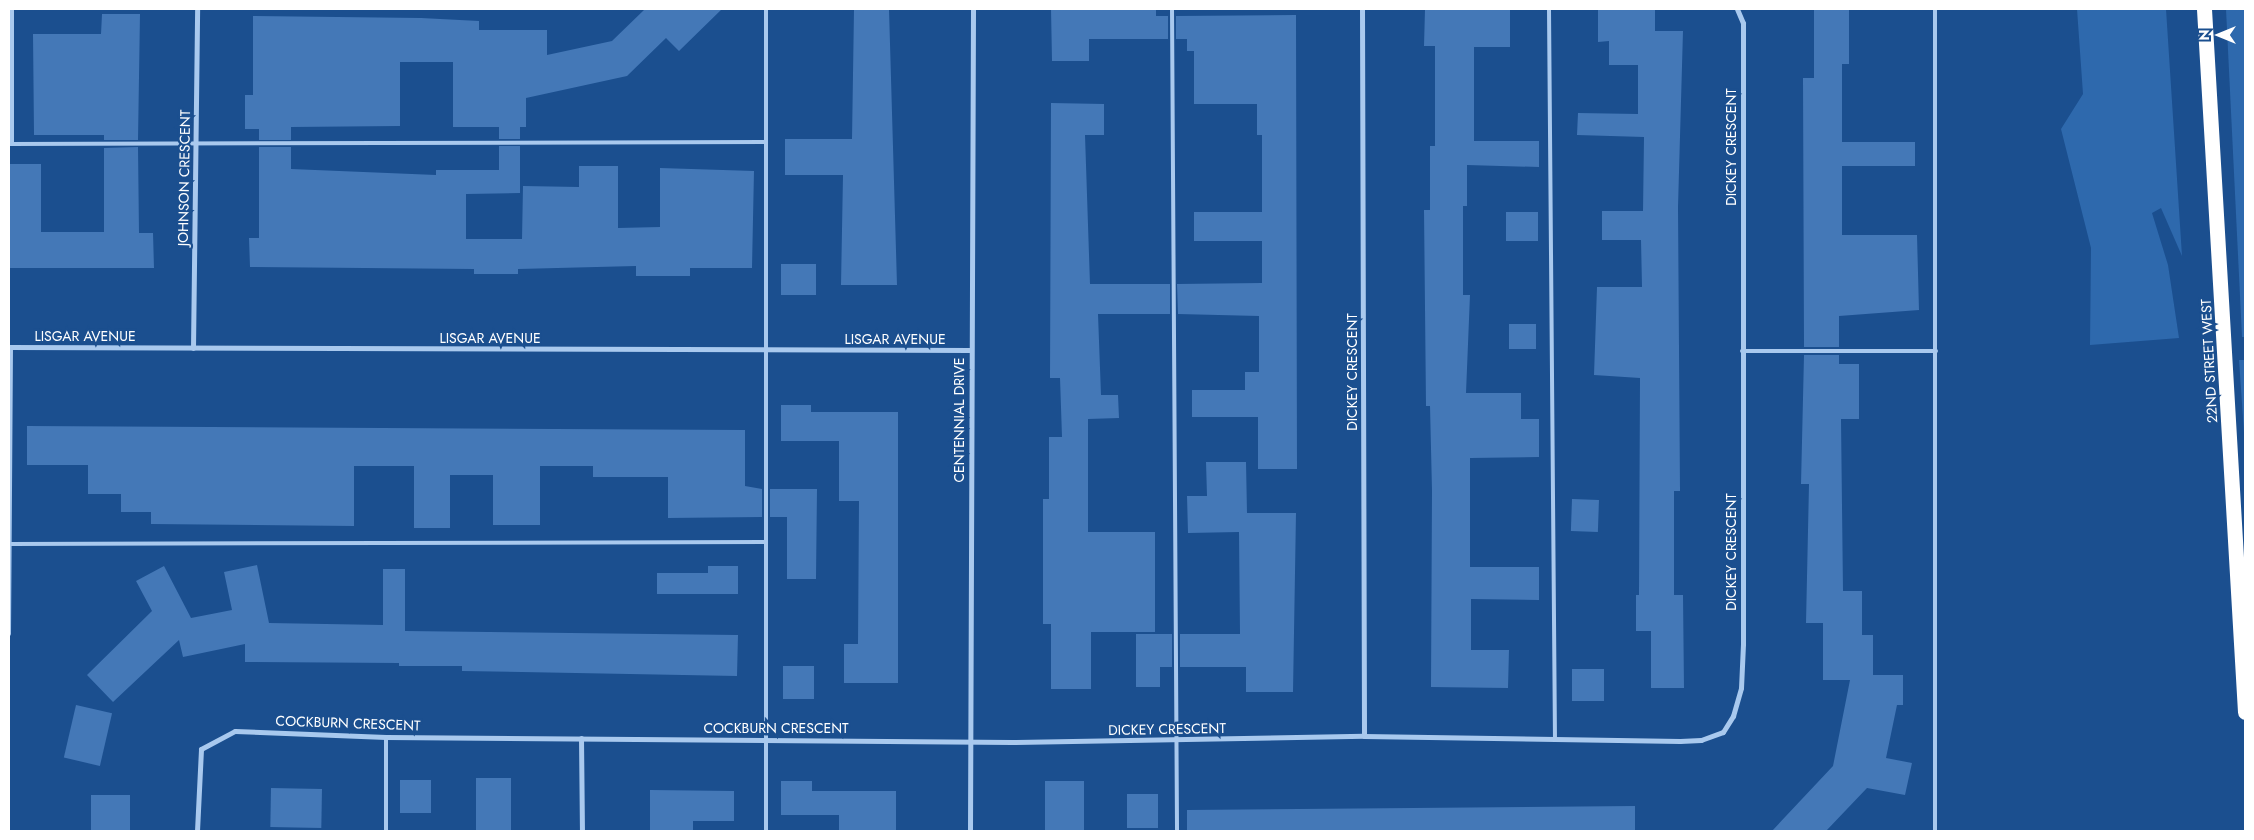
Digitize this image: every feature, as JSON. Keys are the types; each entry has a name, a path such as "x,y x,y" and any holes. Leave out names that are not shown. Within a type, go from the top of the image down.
{"highway":[{"name":"22ND STREET WEST","path":"2204,9 2245,712"}],"street":[{"name":"JOHNSON CRESCENT","path":"192,348 197,9"},
{"name":"CENTENNIAL DRIVE","path":"970,831 970,350 973,9"},
{"name":"DICKEY CRESCENT","path":"1362,9 1364,736"},
{"name":"DICKEY CRESCENT","path":"970,741 1176,742 1364,736 1701,740 1723,732 1734,716 1741,688 1743,644 1743,23 1737,9"},
{"name":"LISGAR AVENUE","path":"10,348 970,350"},
{"name":"COCKBURN CRESCENT","path":"197,831 201,749 234,731 386,737 970,741"},
{"path":"581,738 582,831"}],"lane":[{"path":"12,9 11,144 766,142"},
{"path":"766,9 764,350 764,739 766,831"},
{"path":"1172,9 1177,831"},
{"path":"1549,9 1555,737"},
{"path":"1935,831 1936,9"},
{"path":"9,634 10,348"},
{"path":"1742,351 1936,351"},
{"path":"10,544 765,542"},
{"path":"386,737 386,831"}],"shaded area":[{"path":"2077,9 2166,9 2182,256 2161,208 2152,213 2168,265 2179,338 2090,345 2091,248 2061,129 2083,94"},
{"path":"2226,9 2245,9 2245,337 2242,337"},
{"path":"2239,360 2245,360 2245,447"}],"building":[{"path":"645,9 722,9 679,51 666,38 627,76 526,98 526,127 520,127 520,139 499,139 499,127 453,127 453,62 400,62 400,126 291,127 291,140 259,140 259,129 245,129 245,95 253,95 253,16 421,18 479,21 479,30 547,30 547,55 612,41"},
{"path":"854,9 889,9 897,285 841,285 843,175 785,175 785,139 852,139"},
{"path":"1051,9 1156,9 1156,16 1168,16 1168,39 1089,39 1089,61 1052,61"},
{"path":"1425,9 1510,9 1510,47 1474,47 1474,141 1539,141 1539,167 1467,165 1467,206 1463,206 1463,295 1470,295 1466,393 1521,393 1521,419 1539,419 1539,457 1470,458 1470,567 1539,567 1539,600 1471,599 1471,650 1509,650 1508,688 1431,687 1432,491 1430,406 1426,406 1424,210 1430,210 1430,146 1435,146 1435,46 1424,46"},
{"path":"1598,9 1655,9 1655,31 1683,31 1678,207 1680,491 1674,491 1674,595 1683,595 1684,688 1651,688 1651,631 1636,631 1636,595 1639,595 1640,378 1594,375 1597,287 1642,287 1641,240 1602,240 1602,211 1643,211 1644,137 1577,135 1578,113 1638,114 1638,65 1609,65 1609,41 1598,42"},
{"path":"1814,9 1849,9 1849,64 1842,64 1842,142 1915,142 1915,166 1842,166 1842,235 1917,235 1919,310 1839,316 1839,347 1804,347 1803,78 1814,78"},
{"path":"102,14 140,14 138,140 104,140 104,135 34,135 33,34 101,34"},
{"path":"1296,15 1297,469 1258,469 1258,417 1192,417 1192,390 1245,390 1245,372 1259,372 1259,316 1178,314 1177,284 1262,283 1262,241 1194,241 1194,212 1262,212 1262,135 1257,135 1257,104 1194,104 1194,51 1187,51 1187,39 1176,39 1176,16"},
{"path":"1051,103 1104,104 1104,135 1085,135 1090,284 1170,284 1170,314 1098,314 1101,395 1118,395 1119,418 1088,419 1088,532 1155,532 1155,632 1091,632 1091,689 1051,689 1051,624 1043,624 1043,499 1049,499 1049,437 1062,437 1060,378 1050,378"},
{"path":"499,146 520,146 520,193 466,194 466,239 522,239 523,186 579,187 579,166 618,166 618,228 660,227 660,168 754,171 752,268 690,268 690,276 636,276 636,266 518,269 518,274 474,274 474,269 250,267 249,238 259,238 259,147 291,147 291,169 436,175 436,170 499,170"},
{"path":"138,147 139,233 153,233 154,268 9,268 9,164 41,164 41,232 104,232 104,148"},
{"path":"1506,212 1538,212 1538,241 1506,241"},
{"path":"781,264 816,264 816,295 781,295"},
{"path":"1509,324 1536,324 1536,349 1509,349"},
{"path":"1804,355 1839,355 1839,364 1859,364 1859,419 1841,419 1843,591 1862,591 1862,635 1873,635 1873,675 1903,675 1903,705 1897,705 1886,758 1912,763 1905,795 1867,788 1826,831 1772,831 1833,766 1850,680 1823,680 1823,623 1806,623 1809,484 1801,484"},
{"path":"781,405 811,405 811,412 898,412 898,683 844,683 844,644 858,644 859,501 839,501 839,441 781,441"},
{"path":"27,426 745,430 745,486 762,489 762,517 668,518 668,477 593,477 593,466 540,466 540,525 493,525 493,475 450,475 450,528 414,528 414,466 354,466 354,526 151,524 151,512 121,512 121,494 88,494 88,465 27,465"},
{"path":"1206,462 1246,462 1247,513 1296,513 1293,692 1246,692 1246,667 1180,667 1180,634 1240,634 1239,532 1188,533 1187,496 1207,496"},
{"path":"770,489 817,489 816,579 787,579 787,517 770,517"},
{"path":"1572,499 1599,500 1598,532 1571,531"},
{"path":"257,565 269,623 383,625 383,569 405,569 405,631 738,635 737,676 462,671 462,666 399,666 399,663 245,662 245,644 183,657 179,640 113,702 87,675 152,611 136,581 164,566 191,618 232,610 224,572"},
{"path":"708,566 738,566 738,594 657,594 657,573 708,573"},
{"path":"1136,634 1172,634 1172,667 1160,667 1160,687 1136,687"},
{"path":"783,666 814,666 814,699 783,699"},
{"path":"1572,669 1604,669 1604,701 1572,701"},
{"path":"76,705 112,713 100,766 64,758"},
{"path":"476,778 511,778 511,831 476,831"},
{"path":"400,780 431,780 431,813 400,813"},
{"path":"781,781 812,781 812,791 896,791 896,830 839,830 839,815 781,815"},
{"path":"1045,781 1084,781 1084,831 1045,831"},
{"path":"271,788 322,789 321,828 270,827"},
{"path":"650,790 734,791 734,821 693,821 693,831 650,831"},
{"path":"1127,794 1158,794 1158,828 1127,828"},
{"path":"91,795 130,795 130,831 91,831"},
{"path":"1635,806 1635,831 1187,831 1187,810"}]}
